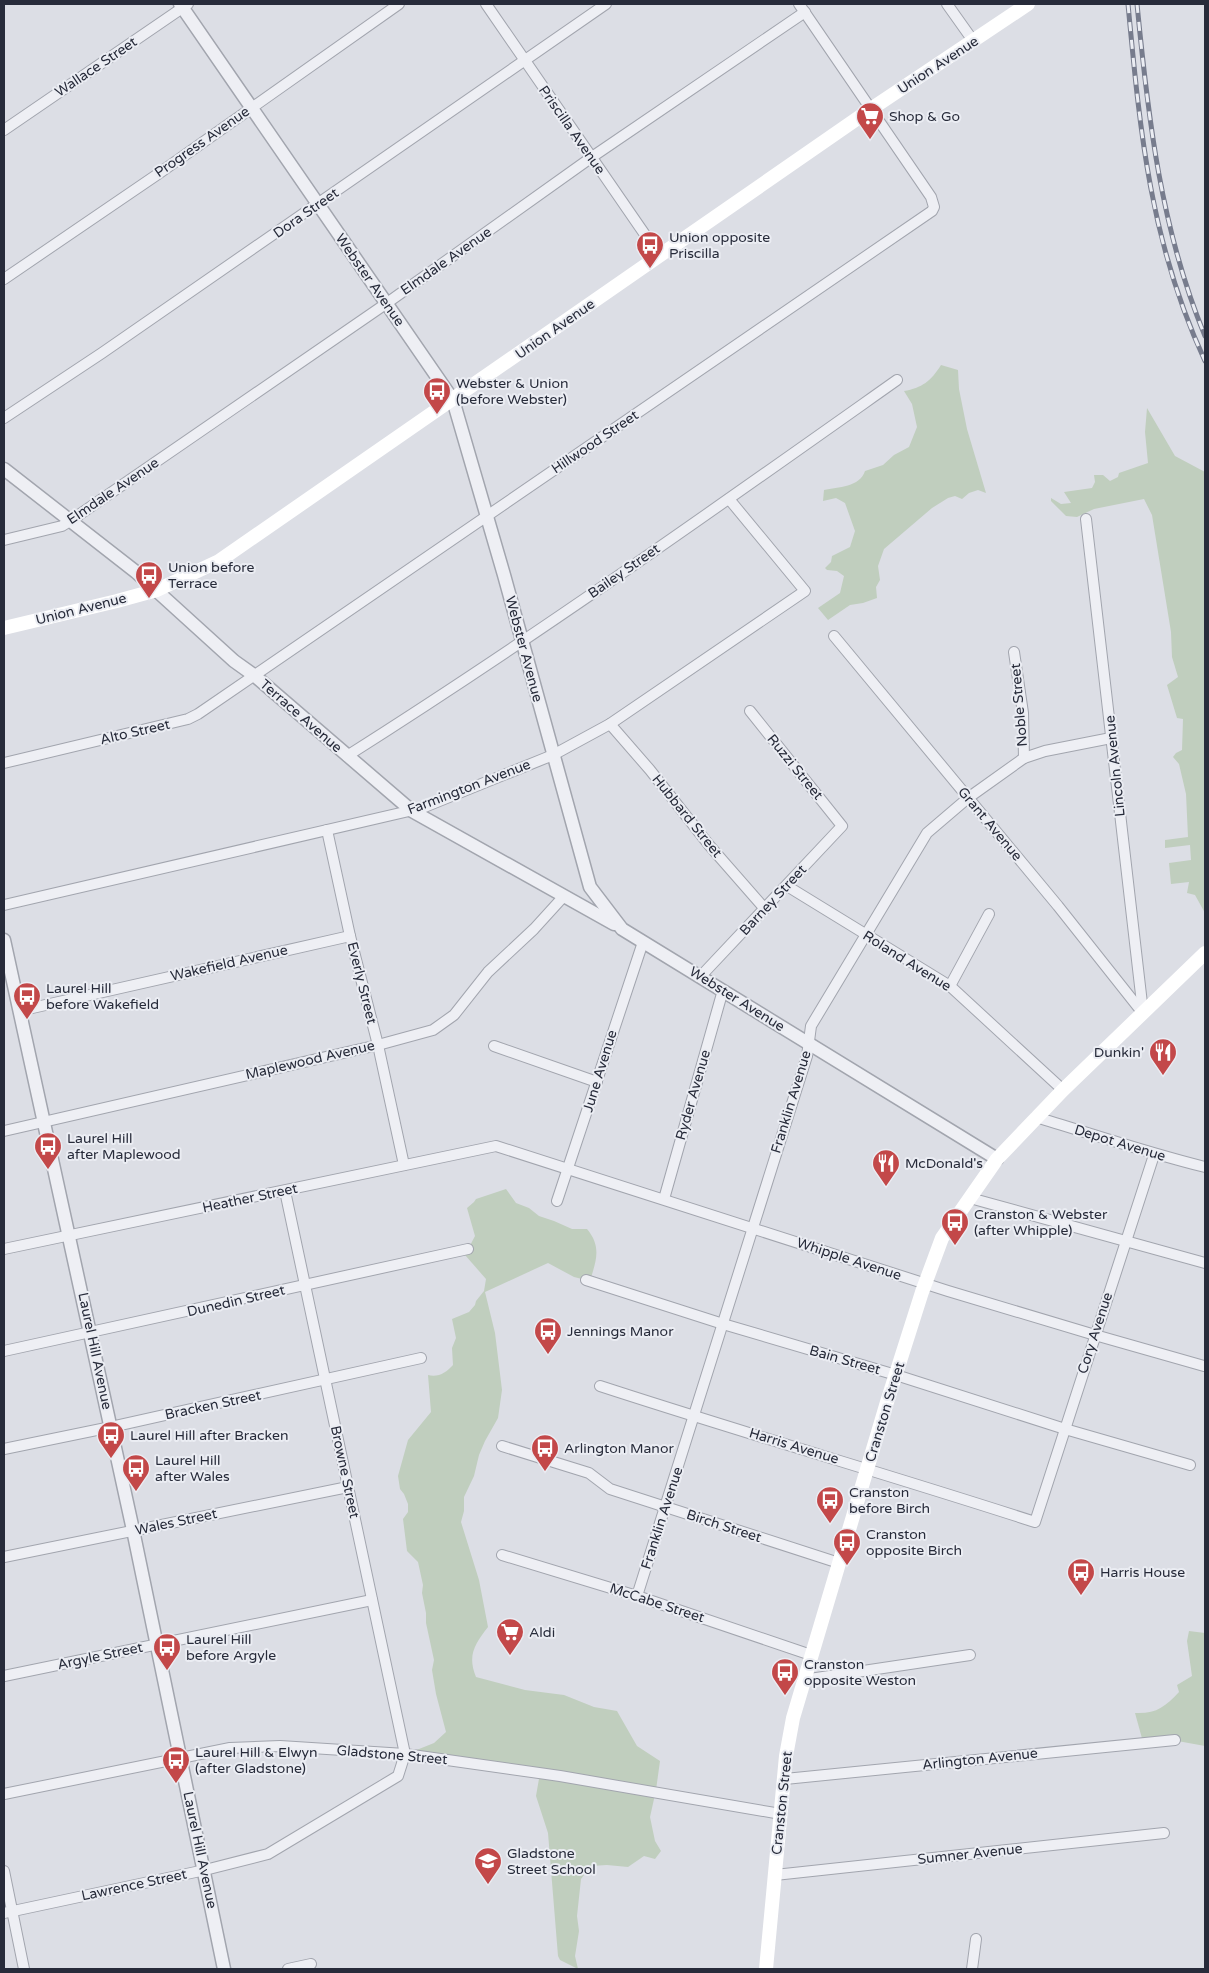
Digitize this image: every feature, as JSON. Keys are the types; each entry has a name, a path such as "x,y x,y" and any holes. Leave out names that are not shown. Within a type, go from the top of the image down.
{"main road":[{"name":"Union Avenue","path":"4,628 117,602 157,590 220,561 659,255 1028,4"},
{"name":"Cranston Street","path":"766,1969 790,1734 803,1680 896,1375 942,1238 997,1159 1063,1090 1205,953"}],"street":[{"name":"Progress Avenue","path":"4,279 399,4"},
{"name":"Priscilla Avenue","path":"486,4 659,255"},
{"name":"Dora Street","path":"4,418 102,353 606,4"},
{"path":"947,4 974,42"},
{"name":"Webster Avenue","path":"184,5 251,108 453,400 488,516 590,887 622,929 997,1159"},
{"name":"Wallace Street","path":"4,130 184,5"},
{"path":"802,8 871,109"},
{"name":"Elmdale Avenue","path":"4,540 62,526 70,521 387,303 802,8"},
{"name":"Hillwood Street","path":"255,676 932,211 934,207 931,197 871,109"},
{"name":"Bailey Street","path":"347,756 522,642 897,380"},
{"name":"Terrace Avenue","path":"4,469 157,590 234,661 255,676 412,811 622,929"},
{"name":"Farmington Avenue","path":"4,905 412,811 554,755 610,724 805,591 728,499"},
{"name":"Lincoln Avenue","path":"1086,519 1143,1012"},
{"name":"Grant Avenue","path":"834,636 1058,906 1143,1012"},
{"name":"Noble Street","path":"1014,652 1023,713 1024,758"},
{"name":"Alto Street","path":"4,763 188,719 255,676"},
{"name":"Ruzzi Street","path":"750,711 840,822"},
{"name":"Hubbard Street","path":"610,724 650,770 709,845 765,909"},
{"name":"Franklin Avenue","path":"637,1596 807,1056 811,1026 927,833 968,798 1024,758 1045,751 1111,738"},
{"name":"Barney Street","path":"700,976 842,826 840,822"},
{"name":"Everly Street","path":"327,830 350,936 378,1045 404,1165"},
{"name":"Roland Avenue","path":"787,886 950,986 1063,1090"},
{"name":"Maplewood Avenue","path":"4,1131 378,1045 433,1030 454,1016 488,972 534,930 564,896"},
{"path":"950,986 989,914"},
{"name":"Wakefield Avenue","path":"19,1011 350,936"},
{"name":"Laurel Hill Avenue","path":"4,940 134,1530 224,1969"},
{"name":"June Avenue","path":"557,1201 569,1170 643,942"},
{"name":"Ryder Avenue","path":"664,1199 723,990"},
{"path":"494,1046 597,1082"},
{"name":"Depot Avenue","path":"1036,1117 1114,1140 1154,1155 1205,1167"},
{"name":"Whipple Avenue","path":"496,1146 925,1284 1204,1366"},
{"name":"Heather Street","path":"4,1249 496,1146"},
{"name":"Cory Avenue","path":"1039,1513 1154,1155"},
{"name":"Browne Street","path":"285,1191 404,1754"},
{"path":"970,1198 1205,1264"},
{"name":"Dunedin Street","path":"4,1351 468,1249"},
{"name":"Bain Street","path":"586,1280 1065,1429 1190,1465"},
{"name":"Bracken Street","path":"4,1449 421,1358"},
{"name":"Harris Avenue","path":"600,1386 868,1468 1035,1522 1039,1513"},
{"name":"Birch Street","path":"502,1446 589,1473 610,1489 839,1563"},
{"name":"Wales Street","path":"4,1557 348,1487"},
{"name":"McCabe Street","path":"502,1555 637,1596 811,1655"},
{"name":"Argyle Street","path":"4,1676 372,1600"},
{"path":"803,1680 970,1655"},
{"name":"Arlington Avenue","path":"785,1779 1175,1740"},
{"name":"Gladstone Street","path":"4,1794 230,1748 280,1746 404,1754 560,1776 781,1814"},
{"name":"Lawrence Street","path":"8,1912 205,1870 268,1854 398,1776 404,1754"},
{"name":"Sumner Avenue","path":"776,1875 1164,1833"},
{"path":"4,1871 8,1912 24,1969"},
{"path":"972,1969 976,1939"},
{"path":"288,1969 311,1964"}],"green space":[{"path":"941,365 958,370 959,389 967,429 986,493 978,490 969,493 962,499 955,496 932,508 884,549 878,566 880,580 876,587 877,598 850,605 828,620 818,608 840,593 844,576 837,571 825,568 831,562 832,556 850,547 855,531 845,503 836,498 823,501 824,490 854,483 865,471 883,465 894,455 909,447 917,427 912,404 904,391 926,383"},
{"path":"1147,408 1175,456 1205,472 1205,913 1195,895 1187,893 1189,882 1171,884 1169,863 1191,860 1190,845 1165,848 1165,840 1188,837 1186,794 1179,764 1173,757 1182,750 1183,719 1177,718 1167,685 1178,677 1172,657 1171,632 1152,515 1144,499 1094,509 1077,517 1066,516 1051,501 1051,498 1061,504 1071,503 1064,492 1092,488 1095,482 1094,475 1103,475 1110,481 1118,477 1119,473 1148,463 1145,432"},
{"path":"506,1189 516,1203 529,1208 539,1216 572,1229 587,1229 595,1242 596,1254 590,1281 574,1277 548,1263 485,1292 495,1333 502,1390 498,1418 485,1441 479,1455 474,1476 464,1497 464,1511 461,1522 479,1580 488,1627 476,1644 472,1656 473,1669 476,1677 525,1690 564,1695 594,1707 617,1711 637,1746 660,1761 650,1817 655,1841 661,1851 655,1859 644,1856 628,1867 591,1866 581,1879 577,1916 579,1931 575,1956 578,1969 560,1960 558,1956 548,1833 536,1796 540,1773 409,1753 434,1743 446,1732 432,1670 434,1660 426,1623 422,1593 423,1585 418,1562 407,1551 403,1519 408,1512 408,1504 400,1489 398,1476 408,1440 431,1412 428,1375 442,1374 453,1365 452,1348 456,1338 452,1319 469,1312 484,1291 486,1279 465,1255 475,1236 467,1208 476,1199"},
{"path":"1189,1631 1205,1633 1205,1746 1172,1740 1143,1742 1135,1713 1154,1711 1164,1706 1179,1692 1177,1685 1192,1676 1187,1641"}],"railway":[{"path":"1128,4 1137,97 1150,185 1171,273 1186,317 1205,361"},
{"path":"1137,4 1146,89 1167,214 1177,255 1205,336"}],"place":[{"name":"Shop & Go","path":"870,140"},
{"name":"Union opposite Priscilla","path":"650,269"},
{"name":"Webster & Union (before Webster)","path":"437,415"},
{"name":"Union before Terrace","path":"149,599"},
{"name":"Laurel Hill before Wakefield","path":"27,1020"},
{"name":"Dunkin'","path":"1163,1076"},
{"name":"Laurel Hill after Maplewood","path":"48,1170"},
{"name":"McDonald's","path":"886,1187"},
{"name":"Cranston & Webster (after Whipple)","path":"955,1246"},
{"name":"Jennings Manor","path":"548,1355"},
{"name":"Laurel Hill after Bracken","path":"111,1459"},
{"name":"Arlington Manor","path":"545,1472"},
{"name":"Laurel Hill after Wales","path":"136,1492"},
{"name":"Cranston before Birch","path":"830,1524"},
{"name":"Cranston opposite Birch","path":"847,1566"},
{"name":"Harris House","path":"1081,1596"},
{"name":"Aldi","path":"510,1656"},
{"name":"Laurel Hill before Argyle","path":"167,1671"},
{"name":"Cranston opposite Weston","path":"785,1696"},
{"name":"Laurel Hill & Elwyn (after Gladstone)","path":"176,1784"},
{"name":"Gladstone Street School","path":"488,1885"}]}
